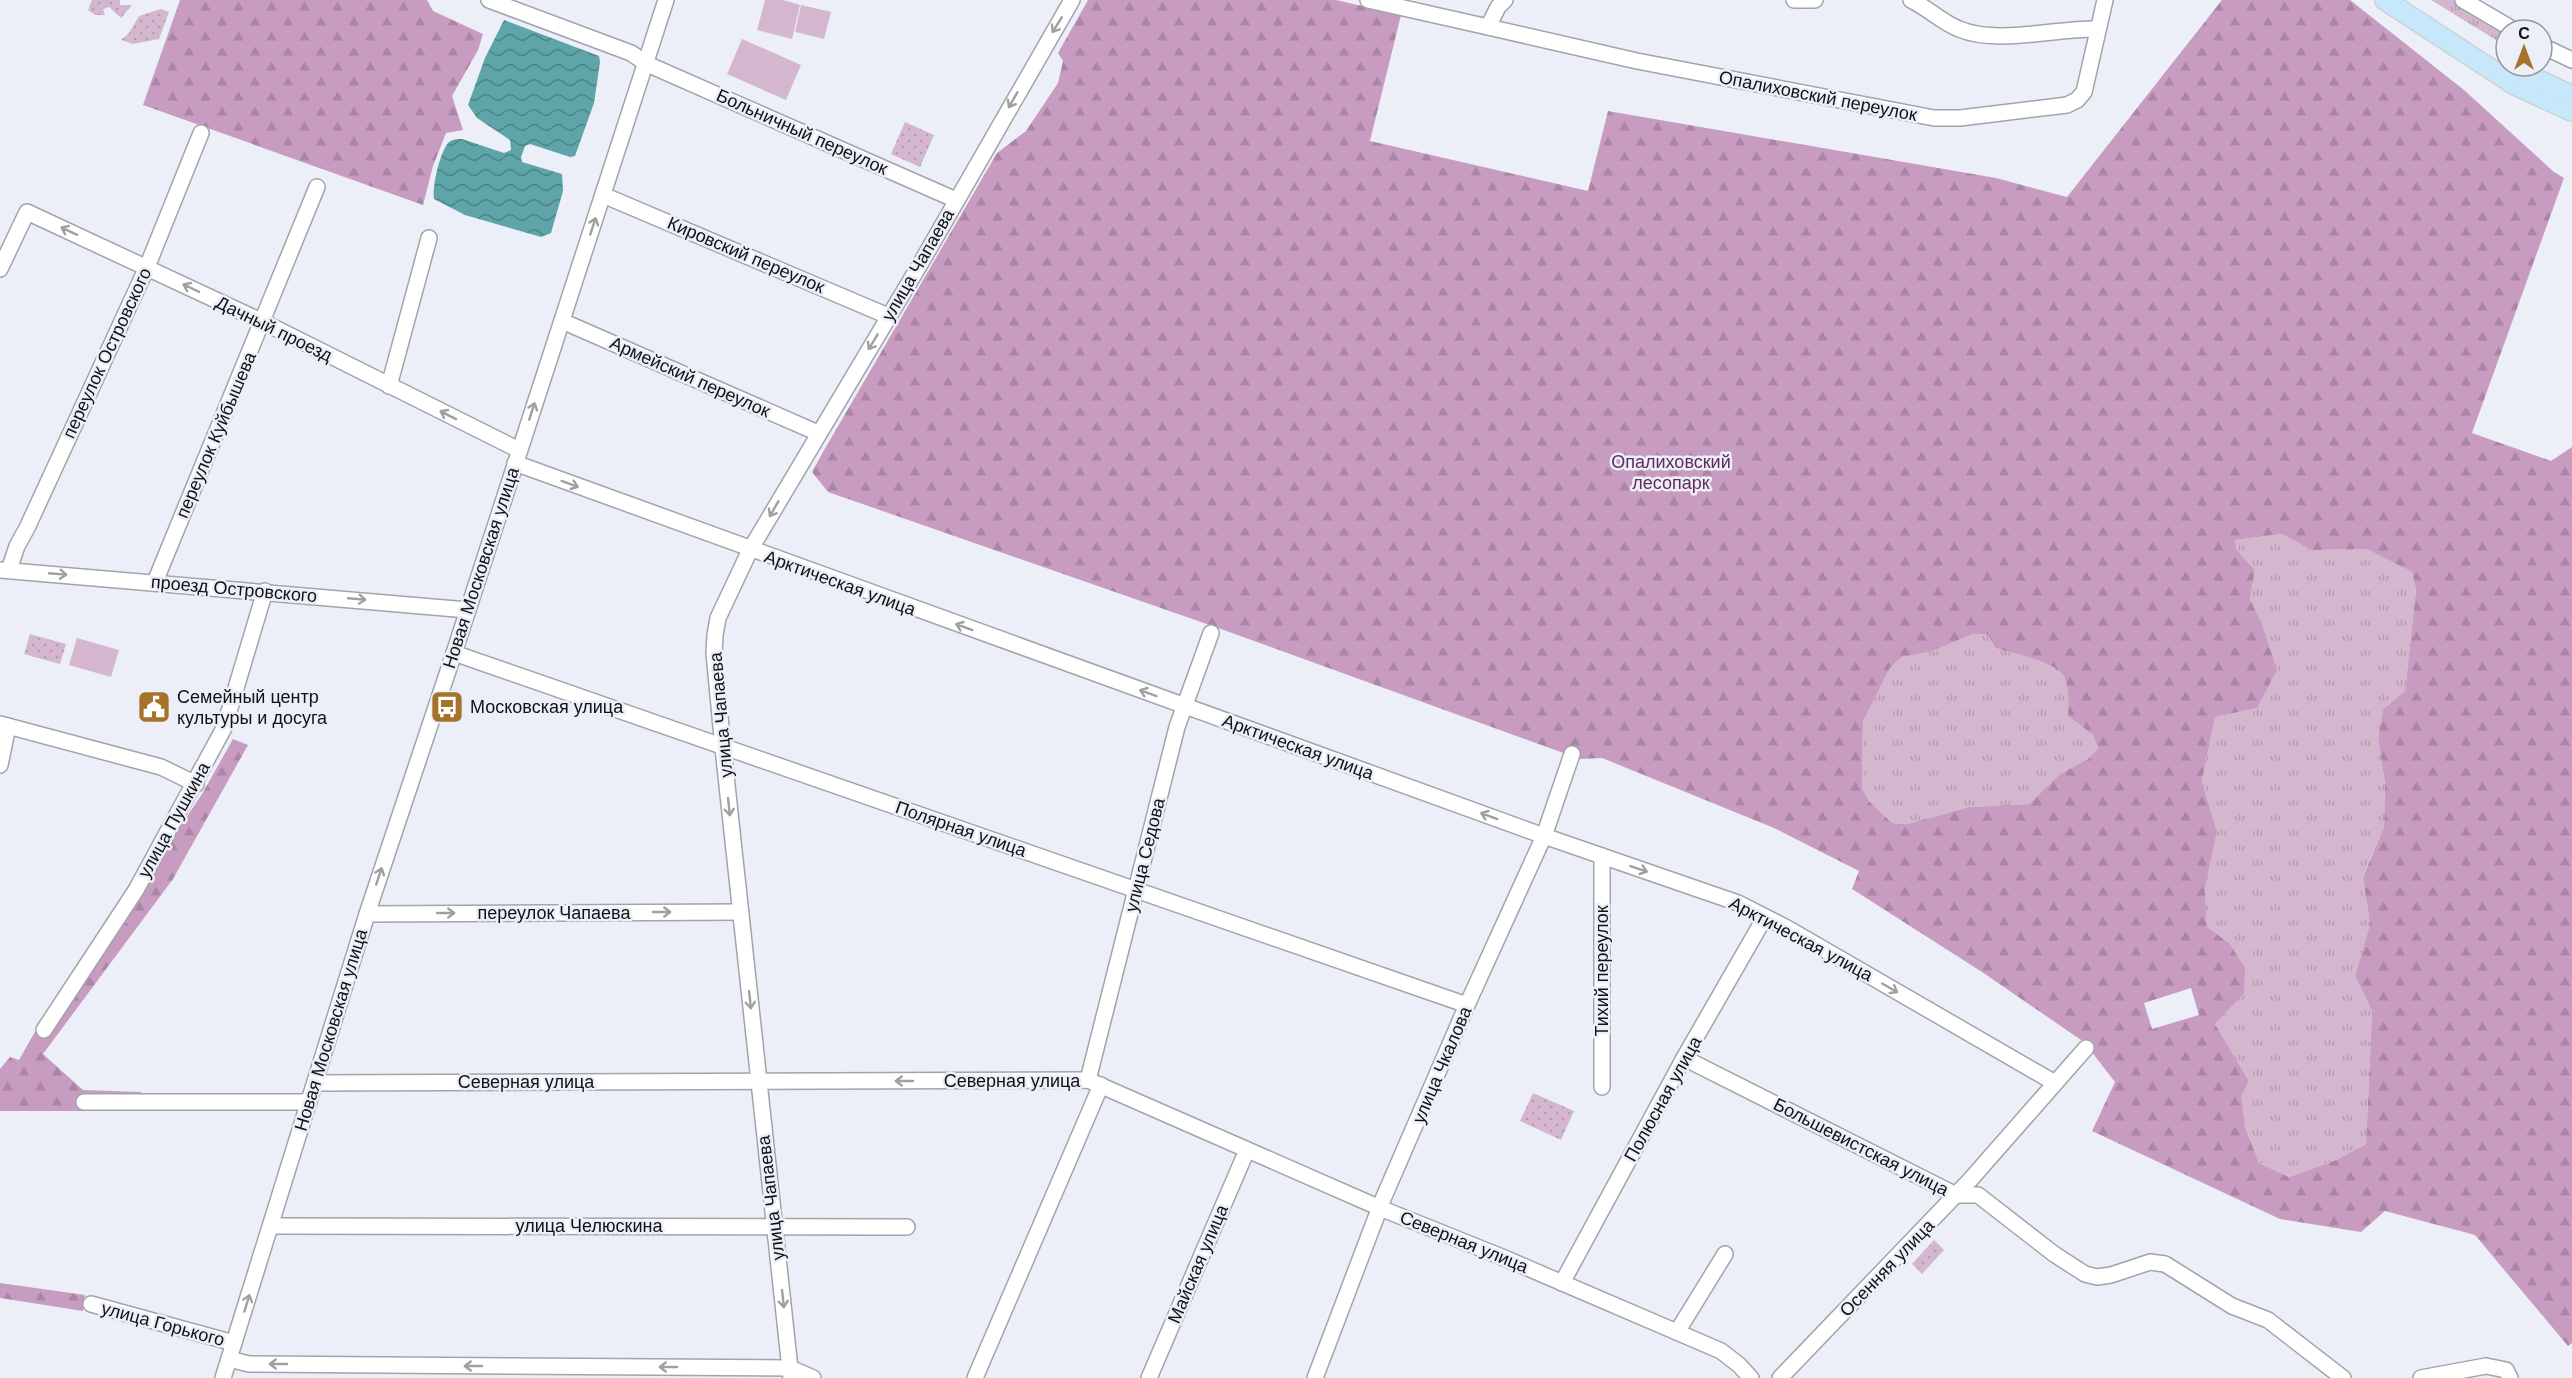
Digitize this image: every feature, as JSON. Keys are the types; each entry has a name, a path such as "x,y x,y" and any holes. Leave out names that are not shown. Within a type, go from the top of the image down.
{"main road":[{"path":"2385,0 2515,85 2572,111"},
{"path":"2406,0 2494,56"},
{"path":"2535,78 2572,96"}],"street":[{"name":"Больничный переулок","path":"489,0 631,53 647,64 956,200"},
{"name":"Новая Московская улица","path":"223,1378 367,914 647,64 666,0"},
{"name":"улица Чапаева","path":"790,1373 723,748 714,635 718,618 750,550 1072,0"},
{"path":"1368,0 1488,27 1504,0"},
{"path":"1794,0 1815,0"},
{"path":"1911,0 1958,29 1974,34 1997,36 2072,28 2098,29"},
{"name":"Опалиховский переулок","path":"1488,27 1637,61 1947,119 2055,107 2077,100 2084,92 2105,0"},
{"path":"2463,0 2494,18"},
{"path":"2554,52 2572,60"},
{"name":"переулок Островского","path":"4,570 27,528 147,267 201,133"},
{"name":"переулок Куйбышева","path":"155,582 317,187"},
{"name":"Кировский переулок","path":"603,195 888,316"},
{"name":"Дачный проезд","path":"0,269 27,212 263,322 389,386 517,457"},
{"path":"389,386 429,238"},
{"name":"Армейский переулок","path":"562,321 819,433"},
{"name":"Арктическая улица","path":"517,457 750,550 1544,836 1728,899 1765,917 2055,1083"},
{"name":"проезд Островского","path":"4,570 468,610"},
{"name":"улица Пушкина","path":"44,1030 136,890 196,784 224,728 265,591"},
{"name":"улица Седова","path":"975,1378 1094,1083 1137,889 1177,728 1210,633"},
{"name":"Полярная улица","path":"454,653 1467,1005"},
{"path":"0,765 4,725 161,767 196,784"},
{"name":"улица Чкалова","path":"1315,1378 1380,1208 1467,1005 1544,836 1572,754"},
{"name":"Тихий переулок","path":"1602,856 1602,1087"},
{"name":"переулок Чапаева","path":"367,914 741,912"},
{"name":"Полюсная улица","path":"1562,1283 1684,1058 1765,917"},
{"name":"Осенняя улица","path":"1780,1378 1956,1195 2086,1048"},
{"name":"Большевистская улица","path":"1684,1058 1956,1195 1978,1195 2054,1254 2085,1274 2097,1277 2111,1275 2150,1262 2165,1264 2232,1306 2268,1320 2343,1378"},
{"name":"Северная улица","path":"315,1083 758,1081 1094,1083 1380,1208 1721,1351 1751,1378"},
{"path":"84,1102 309,1101"},
{"name":"Майская улица","path":"1149,1378 1246,1150"},
{"name":"улица Челюскина","path":"270,1226 907,1227"},
{"path":"1677,1332 1725,1254"},
{"name":"улица Горького","path":"91,1304 234,1343"},
{"path":"229,1359 249,1364 790,1373 813,1378"},
{"path":"2421,1378 2486,1366 2506,1370 2510,1378"}],"green space":[{"path":"92,0 120,0 120,5 132,5 121,18 109,7 103,9 105,15 95,15 88,10"},
{"path":"180,0 427,0 433,11 483,34 478,50 452,96 463,130 446,133 433,166 423,205 143,105"},
{"path":"765,0 783,0 800,5 792,39 757,30"},
{"name":"Опалиховский лесопарк","path":"1088,0 1336,0 1401,15 1370,141 1588,191 1608,111 1996,178 2067,197 2222,0 2350,0 2464,90 2554,172 2564,178 2472,433 2551,461 2572,447 2572,1343 2568,1346 2475,1235 2385,1211 2361,1232 2280,1219 2092,1131 2115,1082 2084,1042 1982,972 1852,889 1859,871 1774,828 1602,758 1580,759 1221,629 828,492 812,472 997,153 1026,131 1058,83 1063,61 1058,53","holes":["2282,534 2311,550 2367,549 2412,572 2416,590 2405,691 2383,709 2378,737 2385,784 2384,827 2363,877 2370,924 2355,976 2372,1011 2366,1144 2336,1160 2289,1177 2259,1163 2245,1127 2241,1096 2249,1081 2215,1024 2244,994 2245,968 2229,943 2207,927 2205,889 2217,832 2202,781 2215,717 2257,708 2277,670 2262,624 2250,599 2255,570 2237,550 2235,540","1973,634 1988,634 1995,648 2041,661 2057,669 2065,678 2068,716 2092,734 2098,748 2088,759 2060,774 2029,804 1969,807 1907,824 1892,823 1869,801 1862,788 1863,722 1890,668 1902,657 1930,652","2191,988 2199,1015 2152,1029 2144,1003"]},
{"path":"2431,0 2456,0 2494,23 2494,39"},
{"path":"801,5 831,12 824,39 795,32"},
{"path":"161,9 169,12 159,39 133,44 121,40 129,33 139,16"},
{"path":"742,39 801,65 786,100 727,74"},
{"path":"905,122 934,135 920,167 891,154"},
{"path":"2282,534 2311,550 2368,549 2412,572 2416,590 2405,691 2383,709 2378,737 2385,784 2384,827 2363,876 2370,924 2355,976 2372,1011 2366,1144 2336,1160 2289,1177 2259,1163 2245,1127 2240,1096 2249,1081 2215,1024 2244,994 2229,943 2207,927 2205,889 2217,832 2202,781 2215,717 2257,708 2262,624 2250,599 2255,570 2237,550 2235,540"},
{"path":"30,634 66,644 60,664 24,654"},
{"path":"1973,634 1988,634 1995,648 2041,661 2057,669 2065,678 2068,716 2092,734 2098,748 2088,759 2060,774 2029,804 1969,807 1907,824 1892,823 1869,801 1862,788 1863,722 1890,668 1902,657 1930,652"},
{"path":"77,638 119,650 111,677 69,665"},
{"path":"233,739 248,745 173,879 43,1054 83,1090 141,1092 141,1111 0,1111 0,1069 10,1057 19,1060 45,1014 78,974 97,961 126,922 147,877 202,794"},
{"path":"1533,1093 1574,1111 1561,1140 1520,1121"},
{"path":"1934,1240 1944,1250 1922,1274 1912,1264"},
{"path":"0,1283 85,1295 83,1311 0,1298"}],"water":[{"path":"504,20 599,56 594,103 575,156 570,157 530,144 525,146 521,157 522,162 562,174 563,191 551,233 541,237 465,215 434,199 437,170 442,154 450,142 462,139 504,153 511,150 510,140 477,118 468,105 485,58"}],"place":[{"name":"Семейный центр культуры и досуга","path":"154,707"},
{"name":"Московская улица","path":"447,707"}]}
